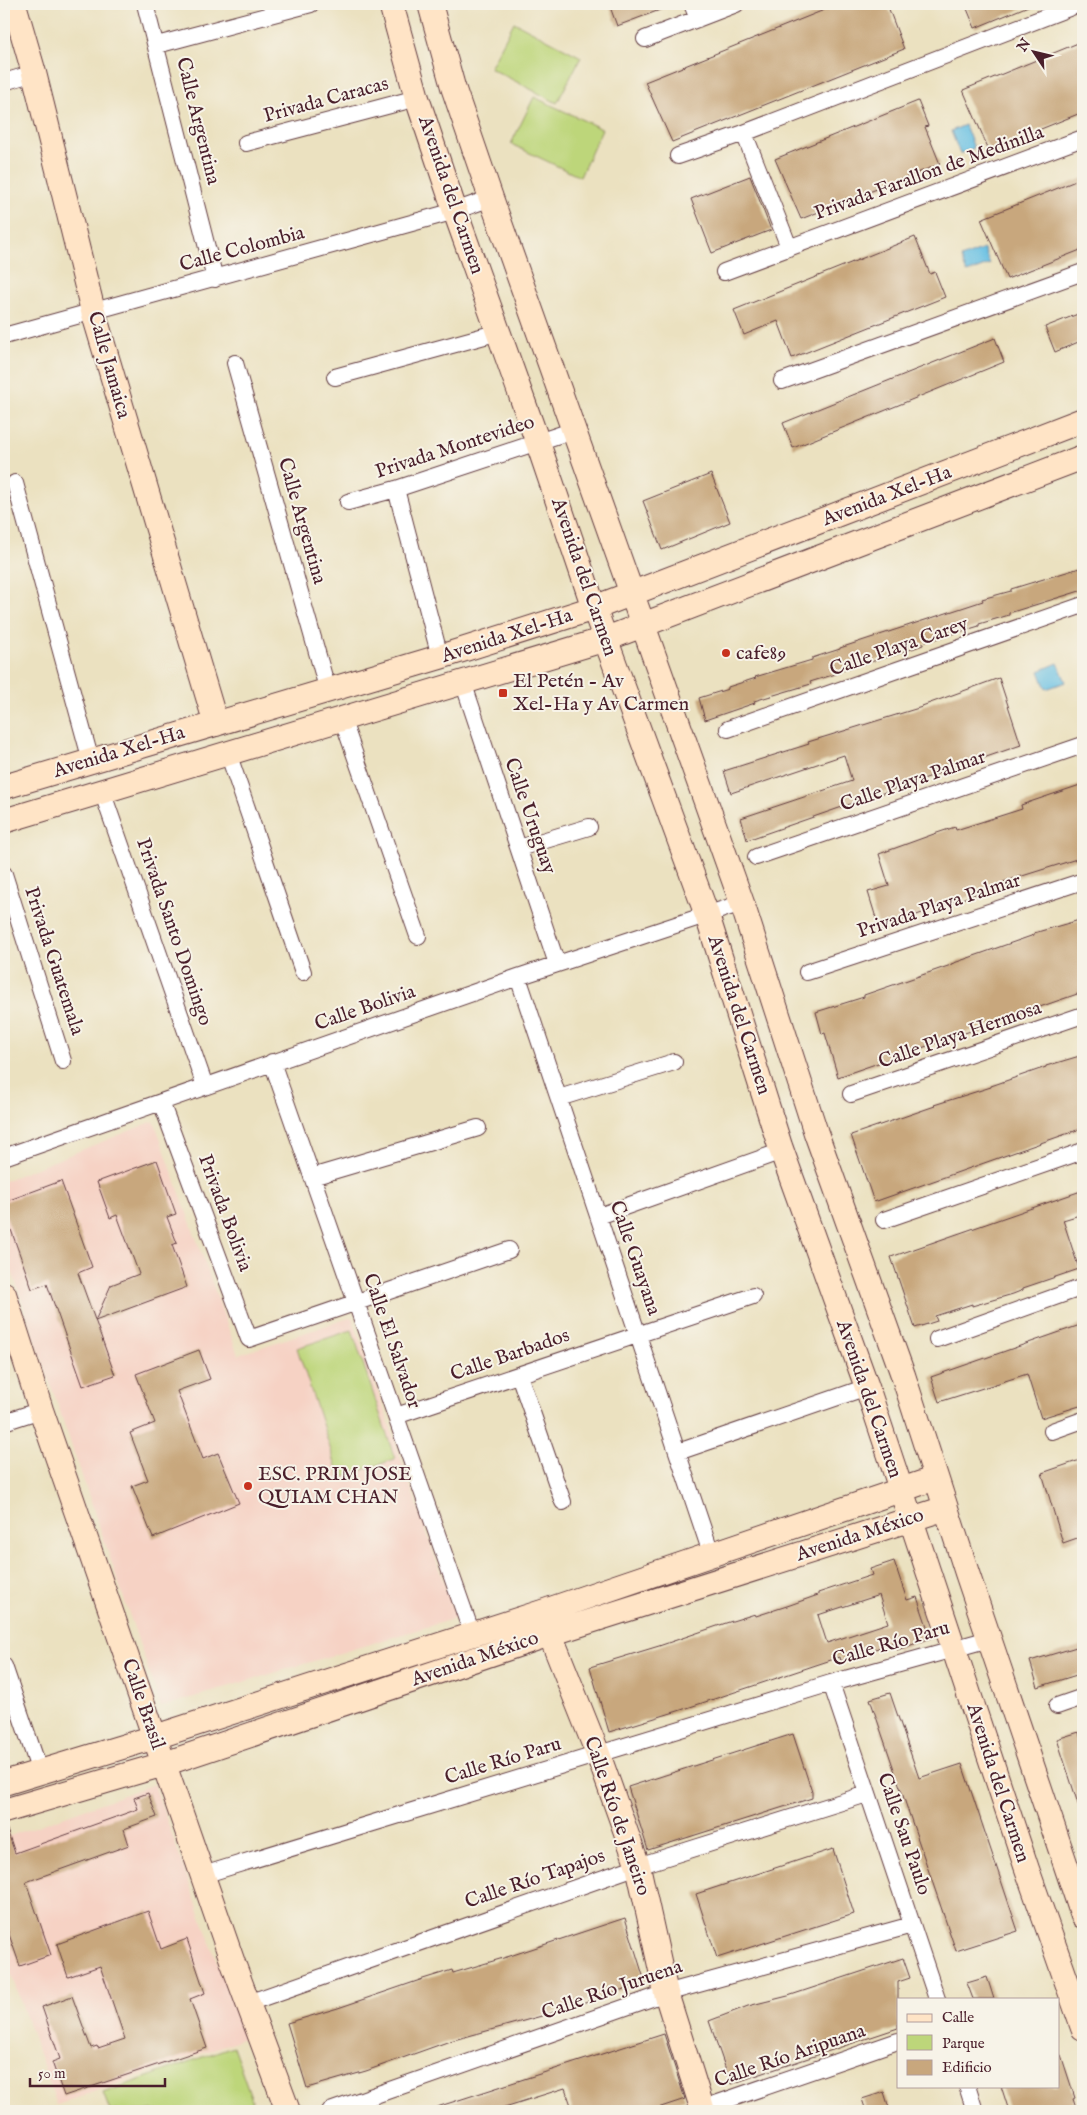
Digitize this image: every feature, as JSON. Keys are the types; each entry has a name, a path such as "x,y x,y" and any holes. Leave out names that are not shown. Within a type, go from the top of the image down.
{"street":[{"name":"Calle Jamaica","path":"14,4 34,73 93,311 216,724"},
{"name":"Calle Argentina","path":"145,4 157,45 215,279"},
{"path":"157,45 311,4"},
{"name":"Avenida del Carmen","path":"391,4 418,98 456,211 594,608 707,916 782,1151 867,1387 1024,1860 1083,2028"},
{"name":"Avenida del Carmen","path":"430,4 454,87 491,198 742,903 816,1134 903,1375 989,1639 1083,1916"},
{"path":"645,39 695,11 736,4"},
{"path":"678,156 744,133 1079,4"},
{"path":"4,82 34,73"},
{"name":"Privada Caracas","path":"246,143 418,98"},
{"path":"744,133 789,247"},
{"name":"Privada Farallon de Medinilla","path":"724,272 1083,138"},
{"name":"Calle Colombia","path":"4,336 456,211 491,198"},
{"path":"782,381 1083,272"},
{"path":"334,377 499,332"},
{"name":"Calle Argentina","path":"235,363 328,691"},
{"name":"Avenida Xel-Ha","path":"4,787 328,691 594,608 1083,420"},
{"name":"Privada Montevideo","path":"348,502 396,489 574,430"},
{"name":"Avenida Xel-Ha","path":"4,821 606,640 1083,457"},
{"path":"15,483 91,761"},
{"path":"396,489 440,657"},
{"name":"Calle Playa Carey","path":"728,728 1083,605"},
{"name":"Calle Uruguay","path":"463,682 558,964"},
{"path":"342,718 418,936"},
{"name":"Calle Playa Palmar","path":"756,857 1083,745"},
{"path":"228,753 303,972"},
{"name":"Privada Santo Domingo","path":"102,791 205,1086"},
{"path":"519,848 589,827"},
{"name":"Privada Guatemala","path":"4,874 63,1061"},
{"name":"Privada Playa Palmar","path":"807,972 1083,881"},
{"name":"Calle Bolivia","path":"4,1157 518,977 742,903"},
{"name":"Calle Guayana","path":"518,977 711,1554"},
{"name":"Calle Playa Hermosa","path":"851,1094 1083,1015"},
{"name":"Calle El Salvador","path":"272,1062 472,1634"},
{"path":"559,1098 674,1062"},
{"name":"Privada Bolivia","path":"161,1102 249,1339 356,1301"},
{"path":"312,1177 478,1128"},
{"path":"599,1216 782,1151"},
{"path":"884,1220 1083,1151"},
{"path":"356,1301 509,1250"},
{"path":"937,1339 1083,1287"},
{"name":"Calle Brasil","path":"4,1294 41,1410 164,1764 288,2111"},
{"name":"Calle Barbados","path":"396,1416 753,1296"},
{"path":"518,1374 563,1502"},
{"path":"678,1452 867,1387"},
{"path":"4,1422 41,1410"},
{"path":"1052,1431 1083,1420"},
{"name":"Avenida México","path":"4,1811 164,1764 546,1623 711,1554 936,1478"},
{"name":"Avenida México","path":"4,1783 155,1737 472,1634 546,1623 910,1520 946,1508"},
{"name":"Calle Río de Janeiro","path":"546,1623 598,1754 638,1866 666,1993 700,2110"},
{"name":"Calle Río Paru","path":"203,1875 831,1683 989,1639"},
{"path":"4,1666 40,1772"},
{"name":"Calle Sau Paulo","path":"831,1683 937,1998"},
{"path":"1058,1706 1083,1697"},
{"name":"Calle Río Tapajos","path":"248,2003 638,1866 868,1794"},
{"name":"Calle Río Juruena","path":"330,2111 666,1993 912,1925"},
{"name":"Calle Río Aripuana","path":"700,2110 897,2041"},
{"path":"967,2088 975,2111"}],"shaded area":[{"name":"ESC. PRIM JOSE QUIAM CHAN","path":"154,1121 238,1355 352,1317 456,1618 161,1707 4,1248 4,1181"},
{"path":"154,1784 244,2038 57,2105 4,1954 4,1838"}],"green space":[{"path":"514,22 581,57 557,103 490,68"},
{"path":"534,97 602,129 580,177 511,144"},
{"path":"352,1330 395,1459 340,1478 297,1348"},
{"path":"233,2046 256,2111 110,2111 103,2093"}],"water":[{"path":"965,125 974,148 960,154 951,131"},
{"path":"984,249 990,264 967,273 961,258"},
{"path":"1058,663 1066,682 1046,689 1039,671"}],"building":[{"path":"609,4 672,4 673,5 617,26"},
{"path":"839,4 887,4 904,49 672,142 645,82"},
{"path":"965,4 1033,4 975,28"},
{"path":"1083,41 1083,112 989,150 963,90"},
{"path":"918,101 928,126 925,127 940,164 801,219 775,159"},
{"path":"750,176 771,230 712,253 691,199"},
{"path":"1083,178 1083,249 1007,279 981,219"},
{"path":"915,237 930,274 935,272 945,297 792,358 778,321 744,335 734,310"},
{"path":"1083,312 1083,340 1055,352 1045,327"},
{"path":"995,338 1004,362 793,448 783,423"},
{"path":"711,474 730,522 662,550 643,501"},
{"path":"1083,567 1083,590 1009,613 1009,615 923,643 923,645 895,655 838,671 839,673 810,682 811,684 754,701 755,703 705,720 699,698 728,689 728,687 755,677 812,660 812,658 840,648 983,601 982,599 1011,591 1011,589"},
{"path":"999,678 1021,745 747,840 741,818 852,781 844,755 731,793 724,771 809,744 808,742 922,707"},
{"path":"1083,784 1083,857 1003,882 1004,884 894,923 895,926 880,931 868,892 889,886 879,854 955,827 956,830 1022,809 1021,805"},
{"path":"1083,919 1083,992 838,1077 825,1033 822,1034 816,1012 864,997 864,995 1034,935 1034,933"},
{"path":"1083,1055 1083,1128 874,1202 851,1135 1046,1066"},
{"path":"157,1160 176,1214 167,1217 177,1243 172,1245 187,1287 95,1321 111,1285 139,1274 117,1215 110,1218 97,1182"},
{"path":"61,1181 92,1267 78,1273 115,1375 83,1386 47,1284 32,1289 4,1210 4,1202"},
{"path":"1081,1191 1083,1214 1063,1220 1079,1269 1023,1288 1023,1290 1013,1294 972,1306 972,1304 935,1316 937,1321 915,1328 891,1257"},
{"path":"1083,1324 1083,1405 1041,1418 1027,1374 939,1402 931,1377"},
{"path":"199,1350 210,1379 177,1391 203,1459 218,1453 239,1503 153,1538 132,1486 148,1480 130,1433 155,1423 136,1374"},
{"path":"1080,1460 1083,1470 1083,1536 1063,1543 1042,1473"},
{"path":"894,1561 907,1600 917,1597 931,1638 897,1650 895,1642 841,1661 840,1657 609,1732 590,1667 755,1614 756,1616 790,1605 818,1595 818,1593 872,1575 870,1569","holes":["879,1595 888,1623 827,1643 818,1615"]},
{"path":"1083,1645 1083,1673 1038,1687 1030,1661"},
{"path":"890,1693 919,1778 962,1764 1018,1931 956,1951 870,1699"},
{"path":"1079,1732 1083,1747 1083,1810 1080,1810 1057,1739"},
{"path":"793,1734 812,1792 812,1798 648,1850 628,1787"},
{"path":"148,1793 157,1817 124,1829 129,1845 26,1882 51,1955 20,1966 4,1920 4,1827 6,1827 15,1853 138,1809 134,1798"},
{"path":"833,1849 854,1914 717,1958 696,1894"},
{"path":"148,1911 161,1949 187,1939 205,1993 190,1999 207,2048 64,2096 52,2062 60,2059 42,2007 72,1996 91,2048 97,2046 98,2048 125,2039 100,1966 68,1977 57,1944"},
{"path":"625,1918 645,1982 549,2014 450,2041 366,2071 307,2088 287,2023 452,1970 453,1973 510,1956"},
{"path":"903,1958 910,1978 898,1982 897,2028 731,2084 709,2021 748,2006 788,1996"},
{"path":"987,1977 994,1998 973,1998 967,1983"},
{"path":"664,2034 685,2099 649,2111 573,2111 565,2088 492,2111 435,2111 434,2108"},
{"path":"1061,2055 1075,2098 1073,2099 1077,2111 1009,2111 1002,2088 1060,2088"},
{"path":"884,2092 890,2111 866,2111 862,2099"}],"place":[{"name":"cafe89","path":"726,653"},
{"name":"El Petén - Av Xel-Ha y Av Carmen","path":"503,693"},
{"name":"ESC. PRIM JOSE QUIAM CHAN","path":"248,1486"}]}
